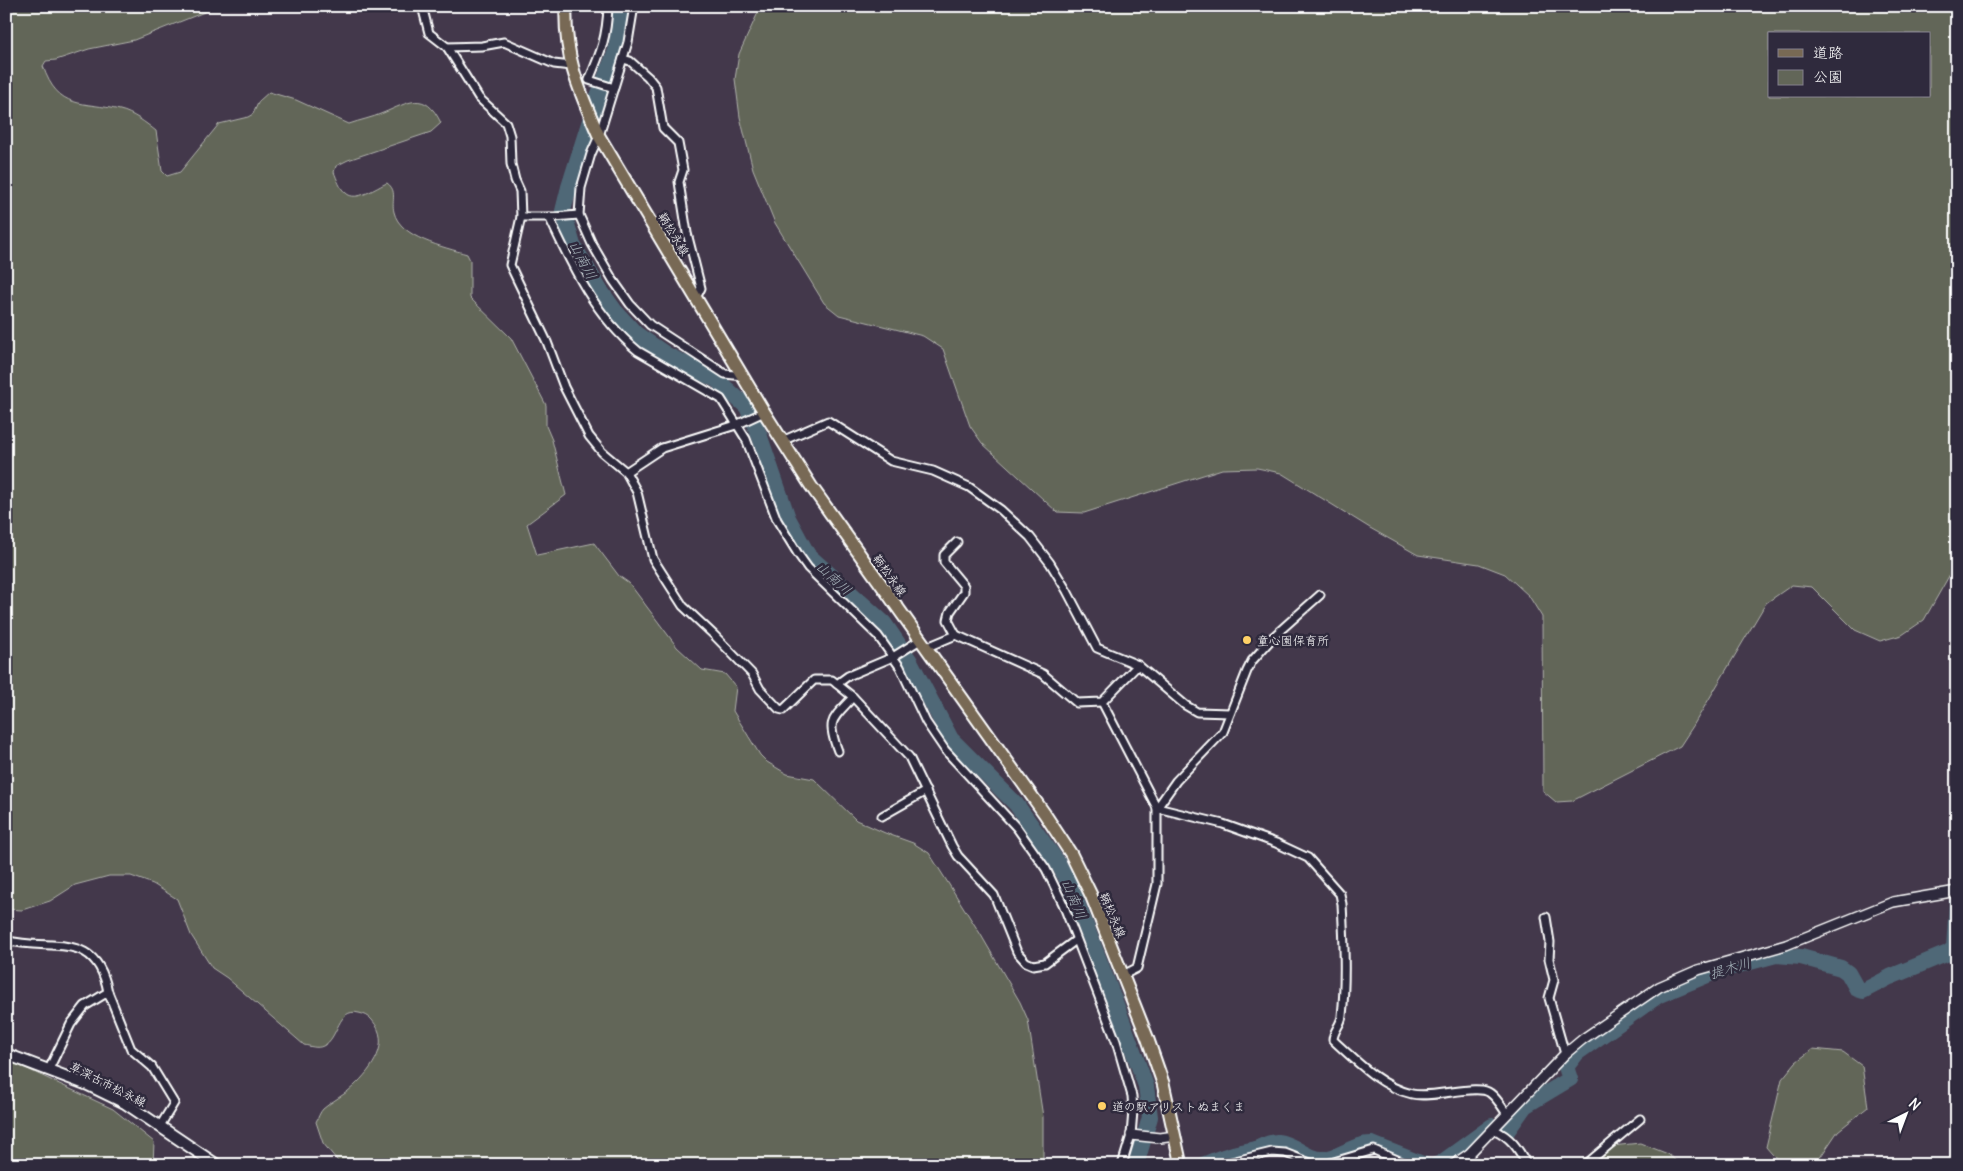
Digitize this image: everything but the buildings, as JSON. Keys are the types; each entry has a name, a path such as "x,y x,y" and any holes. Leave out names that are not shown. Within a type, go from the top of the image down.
{"main road":[{"name":"鞆松永線","path":"566,6 565,26 571,66 583,101 598,134 743,376 761,414 782,441 918,644 1044,813 1071,854 1091,895 1123,974 1163,1083 1181,1165"},
{"name":"草深古市松永線","path":"6,1054 49,1069 125,1103 217,1165"}],"street":[{"path":"422,6 429,33 447,47 479,98 506,123 510,136 511,164 520,191 521,217 510,265 547,342 564,387 589,436 602,452 626,472 637,492 653,560 683,606 752,674 760,689 778,709 783,710 814,680 832,680 852,697 909,757 958,856 994,895 1017,952 1026,962 1033,965 1045,963 1076,940"},
{"path":"608,6 607,31 600,55 589,80 612,88"},
{"path":"634,6 628,42 591,154 581,188 577,215 613,280 630,304 650,325 725,374 743,376"},
{"path":"447,47 482,46 504,42 554,64 571,66"},
{"path":"623,59 630,61 656,87 663,128 678,143 683,170 679,182 687,233 701,288 696,298"},
{"path":"521,217 577,215"},
{"path":"552,217 583,285 610,324 638,351 721,399 746,439 777,520 798,554 814,574 865,622 895,656 926,722 945,750 1017,828 1046,869 1063,904 1116,1041 1132,1096 1133,1135 1122,1165"},
{"path":"626,472 662,448 738,424 761,414"},
{"path":"782,441 828,421 892,462 933,471 969,487 1001,510 1030,536 1050,563 1067,591 1097,648 1138,665 1185,705 1197,712 1230,713"},
{"path":"956,635 948,620 950,612 964,592 964,586 944,562 944,555 957,542"},
{"path":"1157,808 1176,781 1223,732 1252,660 1274,636 1320,596"},
{"path":"837,684 848,676 918,644 956,635 1043,674 1077,704 1087,701 1102,702 1138,665"},
{"path":"838,751 830,726 837,714 852,697"},
{"path":"1102,702 1157,808 1157,884 1137,968 1123,974"},
{"path":"882,816 926,791"},
{"path":"1157,808 1223,824 1276,843 1308,858 1340,894 1342,904 1345,974 1341,1019 1333,1034 1333,1040 1356,1062 1384,1082 1401,1091 1426,1096 1482,1088 1490,1093 1508,1114"},
{"path":"1453,1165 1469,1154 1565,1054 1583,1039 1659,987 1698,970 1786,945 1893,902 1957,891"},
{"path":"1546,917 1550,942 1549,960 1554,980 1548,998 1565,1054"},
{"path":"6,940 21,944 69,946 83,950 96,961 105,974 108,992 132,1049 152,1067 174,1103 160,1126"},
{"path":"49,1069 71,1024 85,1006 108,992"},
{"path":"1585,1165 1640,1119"},
{"path":"1493,1128 1506,1135 1515,1144 1527,1165"},
{"path":"1133,1135 1160,1138 1175,1136"},
{"path":"1219,1165 1272,1152 1285,1153 1313,1164 1327,1164 1374,1150 1410,1165"},
{"path":"1469,1154 1469,1165"}],"green space":[{"path":"6,6 88,6 108,10 134,6 204,6 207,11 134,40 89,49 56,60 46,61 43,66 56,91 64,97 83,104 125,111 156,131 162,171 167,176 180,172 219,124 253,114 259,101 269,92 296,100 349,124 415,102 422,102 435,112 441,123 431,132 348,160 336,166 334,172 342,189 350,196 361,195 387,183 393,193 394,212 398,221 405,229 424,240 467,254 470,260 470,298 511,338 546,405 546,426 552,440 566,495 527,524 537,555 594,543 619,576 629,583 677,647 702,670 725,674 736,687 733,711 760,755 767,762 787,774 814,779 856,820 913,843 929,853 981,935 1020,1002 1028,1020 1043,1117 1043,1165 341,1165 323,1143 316,1122 323,1109 350,1089 373,1064 380,1047 380,1038 378,1029 369,1017 352,1012 342,1019 332,1037 323,1046 304,1045 227,978 212,968 191,935 177,899 153,884 131,876 109,876 75,885 50,901 22,910 6,909"},
{"path":"761,6 1957,6 1957,536 1949,576 1924,620 1902,635 1880,641 1855,630 1812,587 1792,585 1766,603 1680,746 1572,801 1556,802 1543,791 1542,617 1529,596 1505,574 1479,564 1418,555 1281,473 1257,468 1222,469 1084,513 1057,512 982,443 970,426 943,349 923,336 839,315 824,303 775,223 753,169 740,117 735,79 739,54"},
{"path":"1813,1049 1843,1052 1862,1066 1868,1107 1838,1131 1815,1165 1787,1164 1777,1159 1766,1147 1782,1079 1796,1062"},
{"path":"6,1059 113,1109 154,1142 153,1165 6,1165"},
{"path":"1640,1143 1668,1154 1680,1165 1595,1165 1612,1146"}],"waterway":[{"name":"山南川","path":"622,6 616,51 596,101 563,211 573,245 600,290 615,311 635,333 667,355 717,380 747,407 760,437 788,518 808,555 884,623 910,661 951,739 1016,804 1058,863 1071,887 1146,1086 1150,1117 1136,1165"},
{"name":"提木川","path":"1506,1128 1508,1130 1525,1106 1570,1079 1566,1067 1577,1053 1659,995 1717,971 1776,955 1801,957 1841,968 1848,973 1857,989 1863,991 1890,977 1948,953 1954,948 1957,903"},
{"name":"提木川","path":"1436,1165 1492,1126"},
{"name":"提木川","path":"1203,1165 1226,1156 1256,1149 1275,1142 1284,1143 1318,1159 1331,1158 1360,1146 1372,1144 1425,1165"}],"place":[{"name":"童心園保育所","path":"1247,640"},
{"name":"道の駅アリストぬまくま","path":"1102,1106"}]}
